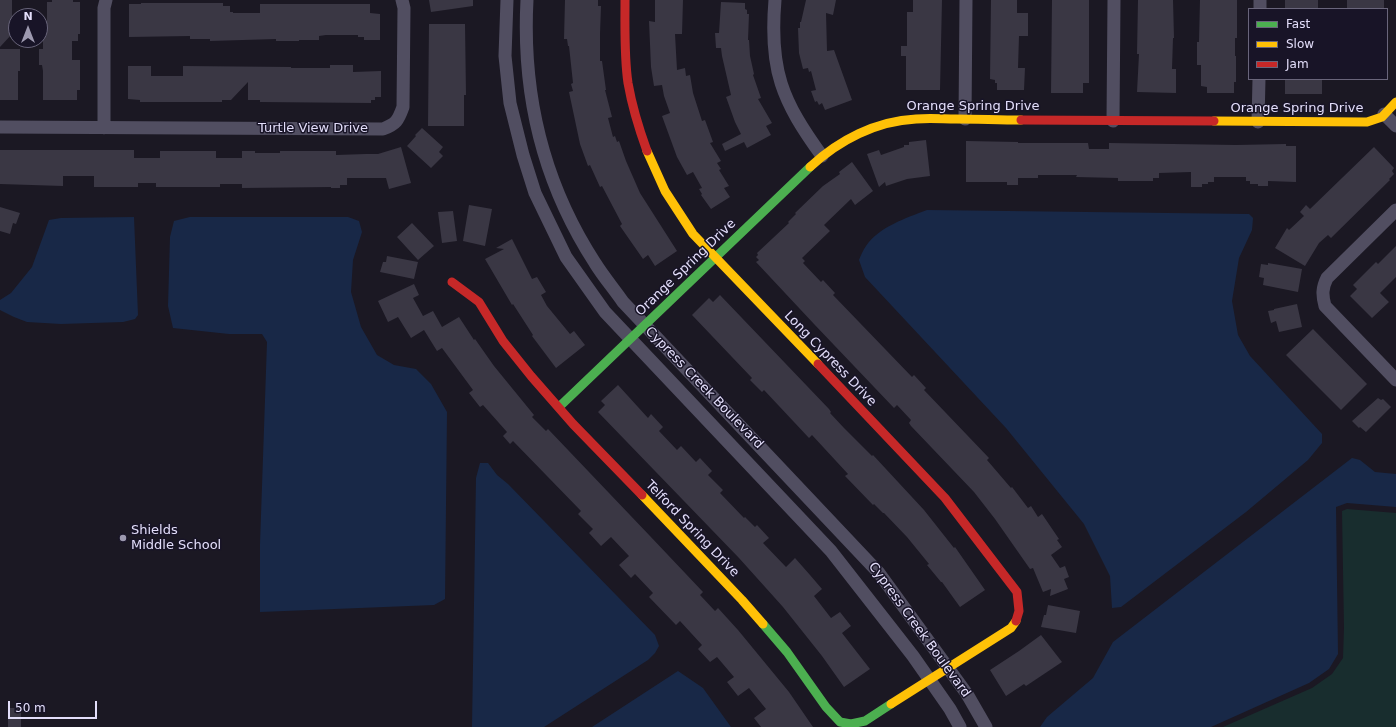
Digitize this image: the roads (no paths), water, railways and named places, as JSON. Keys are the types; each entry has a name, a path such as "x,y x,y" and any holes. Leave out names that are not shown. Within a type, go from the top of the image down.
{"street":[{"path":"104,128 104,8 106,0"},
{"name":"Turtle View Drive","path":"0,127 383,129 392,126 399,120 403,107 404,8 402,0"},
{"name":"Cypress Creek Boulevard","path":"507,0 505,56 510,103 523,155 535,193 566,257 605,312 831,551 913,656 950,709 960,727"},
{"name":"Cypress Creek Boulevard","path":"527,0 526,32 528,68 533,107 543,152 557,190 572,223 594,262 623,302 644,325 879,573 967,694 986,727"},
{"name":"Long Cypress Drive","path":"625,0 625,43 628,82 638,125 651,161 665,191 693,234 944,498 1016,592 1020,607 1018,619 1011,628 930,680"},
{"path":"775,0 773,26 774,57 780,81 784,94 802,130 822,156"},
{"path":"965,119 966,0"},
{"path":"1113,121 1114,0"},
{"path":"1258,80 1258,122"},
{"name":"Orange Spring Drive","path":"559,408 822,156 831,148 857,133 896,121 916,119 1367,122 1382,116 1396,103"},
{"path":"1384,114 1396,126"},
{"path":"1396,210 1327,278 1322,296 1325,306 1396,380"},
{"name":"Telford Spring Drive","path":"452,282 479,302 503,341 559,408 742,600 787,652 826,707 840,722 851,724 865,721 930,680"}],"water":[{"path":"927,210 1249,214 1253,218 1252,230 1239,258 1232,301 1238,335 1250,356 1322,434 1322,443 1308,460 1246,512 1121,607 1112,608 1110,576 1084,524 1006,428 865,277 859,260 871,239 885,228"},
{"path":"134,217 138,315 135,319 123,322 61,324 27,322 0,310 0,300 11,293 32,267 49,220 61,218"},
{"path":"190,217 348,217 359,221 362,232 353,260 351,292 361,327 377,355 394,365 416,369 431,384 447,412 445,599 434,605 260,612 260,544 267,342 262,334 229,334 173,328 168,306 170,237 174,221"},
{"path":"1352,458 1360,460 1375,472 1396,474 1396,507 1347,503 1336,507 1338,654 1329,669 1309,683 1211,727 1040,727 1047,717 1093,678 1113,642"},
{"path":"480,463 488,463 497,475 508,484 655,635 659,646 648,660 544,727 472,727 476,478"},
{"path":"678,671 703,688 731,727 592,727"}],"place":[{"name":"Shields Middle School","path":"123,538"}]}
